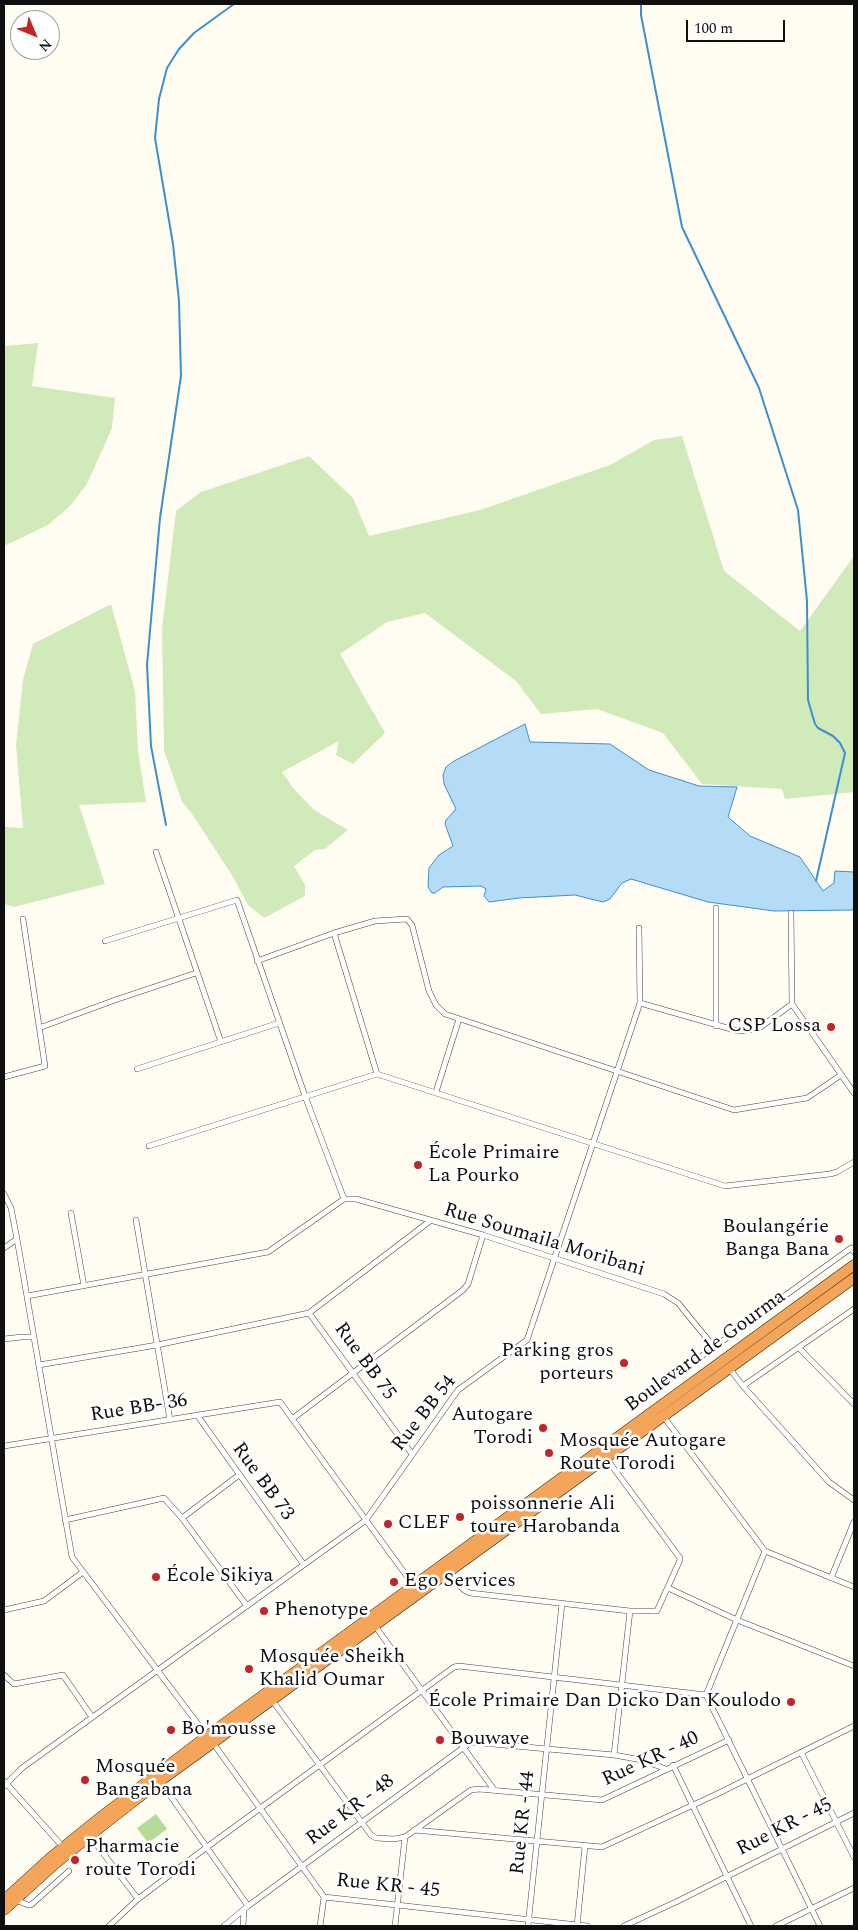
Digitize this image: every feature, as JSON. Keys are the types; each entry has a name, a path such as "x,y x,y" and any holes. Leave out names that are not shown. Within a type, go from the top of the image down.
{"highway":[{"name":"Boulevard de Gourma","path":"4,1900 102,1816 210,1740 415,1586 854,1264"},
{"name":"Boulevard de Gourma","path":"4,1910 90,1836 160,1782 210,1740 271,1700 447,1574 729,1367 854,1278"}],"street":[{"path":"156,852 221,1042"},
{"path":"27,1296 268,1252 344,1199 305,1096 236,900 105,941"},
{"path":"716,908 716,1026"},
{"path":"791,913 792,1004 854,1093"},
{"path":"4,1076 45,1066 23,919"},
{"path":"257,961 334,932 375,921 407,919 412,925 425,979 436,1005 445,1014 734,1110 807,1098 840,1075"},
{"name":"Rue BB 54","path":"5,1784 22,1768 366,1520 461,1386 527,1340 640,1003 639,928"},
{"path":"334,932 377,1074"},
{"path":"39,1028 196,973"},
{"path":"640,1003 738,1031 758,1030 792,1004"},
{"path":"436,1092 459,1019"},
{"path":"137,1069 279,1023"},
{"path":"149,1146 377,1074 725,1186 830,1174 854,1162"},
{"name":"Rue KR - 45","path":"4,1194 11,1208 17,1239 72,1557 210,1740 324,1897 587,1926"},
{"name":"Rue Soumaila Moribani","path":"344,1199 356,1199 483,1235 664,1294 678,1303 714,1347"},
{"path":"72,1213 84,1286"},
{"path":"136,1220 170,1420"},
{"path":"39,1365 157,1345 309,1313 430,1221"},
{"path":"415,1586 292,1420 463,1290 468,1284 483,1235"},
{"path":"4,1248 17,1239"},
{"path":"696,1360 851,1248 854,1252"},
{"path":"743,1386 854,1309"},
{"name":"Rue BB 75","path":"309,1313 412,1454"},
{"path":"4,1340 34,1337"},
{"path":"799,1348 854,1404"},
{"path":"729,1367 743,1386 829,1482 854,1500"},
{"name":"Rue BB- 36","path":"4,1446 280,1402 292,1420"},
{"name":"Rue BB 73","path":"197,1415 304,1565"},
{"path":"663,1415 765,1550 854,1587"},
{"path":"447,1574 464,1590 470,1593 630,1611 657,1611 680,1560 606,1458"},
{"path":"182,1518 239,1476"},
{"path":"65,1520 162,1498 182,1518 247,1606"},
{"path":"831,1578 854,1522"},
{"path":"765,1550 706,1695 820,1926"},
{"path":"4,1610 44,1601 83,1572"},
{"path":"668,1588 737,1620 854,1666"},
{"name":"Rue KR - 44","path":"528,1926 562,1603"},
{"path":"614,1755 630,1611"},
{"path":"374,1625 495,1791"},
{"path":"109,1926 138,1899 206,1847 450,1669 459,1666 706,1695"},
{"path":"4,1675 14,1684 63,1676 92,1717"},
{"path":"271,1700 373,1837 394,1840 404,1837 395,1926"},
{"path":"414,1830 598,1848 606,1846 747,1779 854,1726"},
{"name":"Rue KR - 40","path":"404,1837 471,1790 479,1789 602,1800 729,1740"},
{"name":"Rue KR - 48","path":"224,1926 361,1822 473,1742 547,1750"},
{"path":"547,1750 614,1755 642,1760 666,1769"},
{"path":"801,1752 854,1857"},
{"path":"674,1765 751,1926"},
{"path":"160,1782 246,1908 243,1926"},
{"path":"5,1784 63,1848"},
{"name":"Rue KR - 45","path":"624,1926 854,1813"},
{"path":"90,1836 138,1899"},
{"path":"577,1926 584,1846"},
{"path":"15,1900 28,1905 31,1904 69,1871"},
{"path":"776,1926 854,1888"},
{"path":"320,1926 324,1897"}],"green space":[{"path":"38,343 32,386 115,398 112,428 87,484 71,505 48,525 4,546 4,346"},
{"path":"682,436 724,571 800,631 854,556 854,792 785,799 782,789 702,784 663,733 597,709 541,714 516,681 425,613 387,622 340,654 385,733 353,764 336,755 339,741 282,772 293,788 314,810 348,830 325,849 315,850 294,866 305,885 305,896 264,918 248,905 232,875 190,811 182,802 164,750 162,629 176,511 201,492 309,456 353,498 369,536 480,510 610,465 654,440"},
{"path":"111,604 135,691 138,751 146,802 79,805 105,884 14,907 4,904 4,827 23,828 16,745 23,680 33,644"},
{"path":"156,1814 167,1829 148,1843 137,1828"}],"water":[{"path":"525,724 530,742 610,744 649,770 699,786 737,787 728,817 750,836 800,857 823,891 834,883 835,871 854,872 854,910 774,911 708,902 631,879 622,883 610,899 603,902 575,895 519,898 489,902 484,896 486,889 481,886 443,887 432,893 428,887 429,868 439,855 453,846 445,824 446,820 456,809 444,784 443,775 446,767"}],"waterway":[{"path":"166,825 151,746 147,665 160,518 181,376 179,301 173,244 155,138 159,99 167,68 179,49 194,33 234,4"},
{"path":"641,4 641,15 682,227 759,388 798,510 807,601 808,700 815,724 818,728 833,736 840,743 845,753 816,881"}],"place":[{"name":"CSP Lossa","path":"831,1027"},
{"name":"École Primaire La Pourko","path":"418,1165"},
{"name":"Boulangérie Banga Bana","path":"839,1239"},
{"name":"Parking gros porteurs","path":"624,1363"},
{"name":"Autogare Torodi","path":"543,1428"},
{"name":"Mosquée Autogare Route Torodi","path":"549,1453"},
{"name":"poissonnerie Ali toure Harobanda","path":"460,1517"},
{"name":"CLEF","path":"388,1524"},
{"name":"École Sikiya","path":"156,1577"},
{"name":"Ego Services","path":"394,1582"},
{"name":"Phenotype","path":"264,1611"},
{"name":"Mosquée Sheikh Khalid Oumar","path":"249,1669"},
{"name":"École Primaire Dan Dicko Dan Koulodo","path":"791,1702"},
{"name":"Bo'mousse","path":"171,1730"},
{"name":"Bouwaye","path":"440,1740"},
{"name":"Mosquée Bangabana","path":"85,1780"},
{"name":"Pharmacie route Torodi","path":"75,1860"}]}
